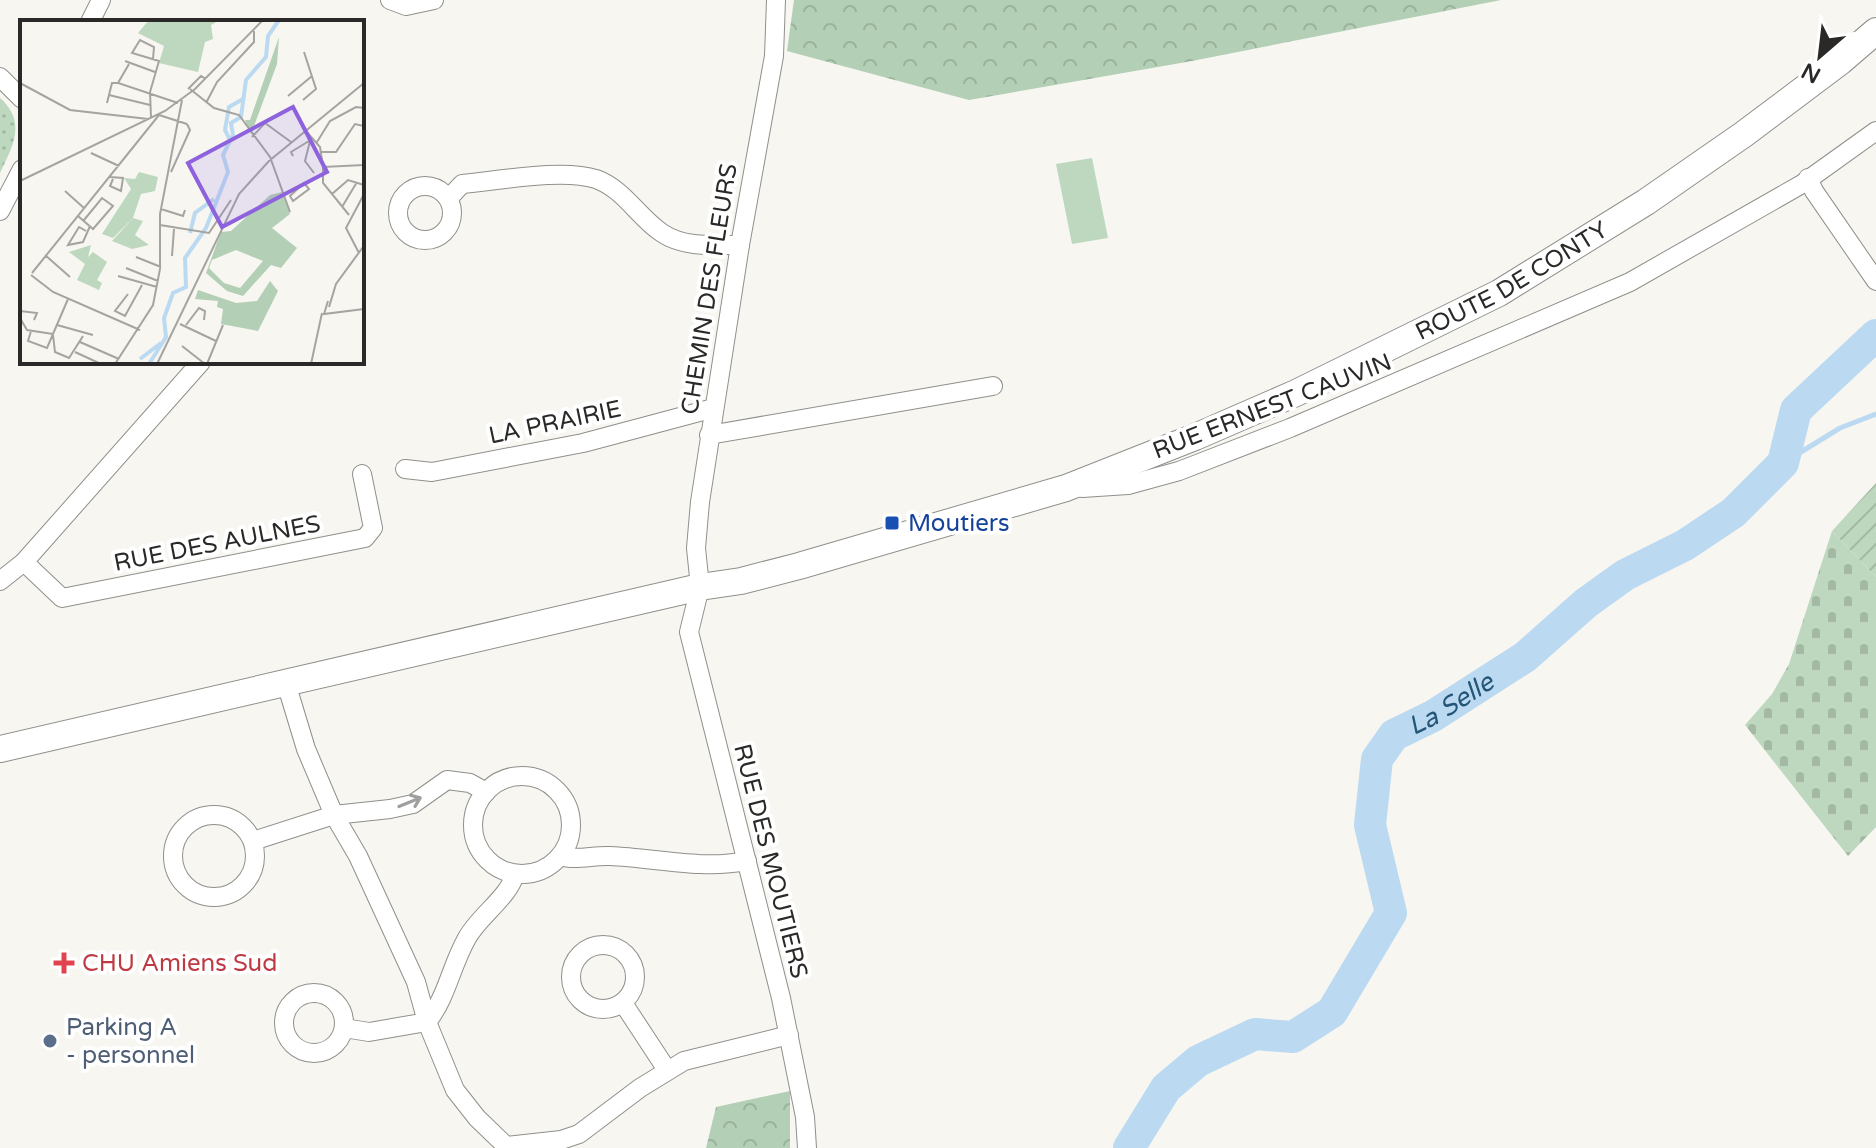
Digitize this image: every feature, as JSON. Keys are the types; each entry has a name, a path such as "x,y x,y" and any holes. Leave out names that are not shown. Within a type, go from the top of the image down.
{"street":[{"path":"91,20 101,0"},
{"path":"390,0 406,6 434,0"},
{"path":"763,0 777,24"},
{"name":"CHEMIN DES FLEURS","path":"700,587 696,548 709,435 774,56 776,0"},
{"name":"ROUTE DE CONTY","path":"0,749 700,587 741,581 1066,488 1114,479 1499,293 1646,202 1744,134 1876,31"},
{"path":"0,77 20,97"},
{"name":"RUE ERNEST CAUVIN","path":"1114,479 1179,471 1290,428 1630,282 1808,178 1876,131"},
{"path":"0,211 20,173"},
{"path":"449,198 462,184 578,174 599,180 617,191 662,234 682,242 740,245"},
{"path":"1808,178 1876,281"},
{"path":"0,581 24,562 199,364"},
{"path":"709,435 993,386"},
{"name":"LA PRAIRIE","path":"405,469 432,472 568,446 714,408"},
{"name":"RUE DES AULNES","path":"24,562 62,598 365,538 373,528 362,474"},
{"name":"RUE DES MOUTIERS","path":"700,587 689,632 789,1035 805,1117 807,1148"},
{"path":"286,683 306,749 334,815 358,856 416,982 427,1022 455,1090 505,1147 561,1140 579,1134 684,1061 789,1035"},
{"path":"515,777 531,777 547,783 560,794 568,808 571,824 569,841 561,856 540,871 515,874 500,869 488,861 479,849 473,819 477,804 499,782 515,777"},
{"path":"253,841 334,815 413,804 447,780 470,783 486,792"},
{"path":"209,815 235,821 253,841 254,869 248,881 225,896 212,898 187,888 173,864 177,838 185,827 209,815"},
{"path":"561,856 569,859 589,855 630,857 679,865 747,861"},
{"path":"344,1028 369,1032 427,1022 440,1006 467,937 512,884 515,874"},
{"path":"623,1003 667,1070"}],"green space":[{"path":"794,0 1501,0 1192,61 969,100 787,51"},
{"path":"0,98 13,116 15,134 0,173"},
{"path":"1092,158 1108,238 1072,244 1056,164"},
{"path":"1876,483 1876,577 1832,531"},
{"path":"1832,531 1876,577 1876,827 1848,856 1745,725 1772,694 1789,664"},
{"path":"790,1091 790,1148 706,1148 716,1107"}],"waterway":[{"name":"La Selle","path":"1129,1148 1166,1088 1198,1061 1255,1034 1293,1037 1332,1012 1391,913 1370,825 1377,759 1394,735 1433,716 1525,657 1586,603 1625,575 1685,545 1733,513 1783,463 1796,410 1876,335"},
{"path":"1783,463 1840,428 1876,414"}],"place":[{"name":"Moutiers","path":"892,523"},
{"name":"CHU Amiens Sud","path":"64,963"},
{"name":"Parking A - personnel","path":"50,1041"}]}
